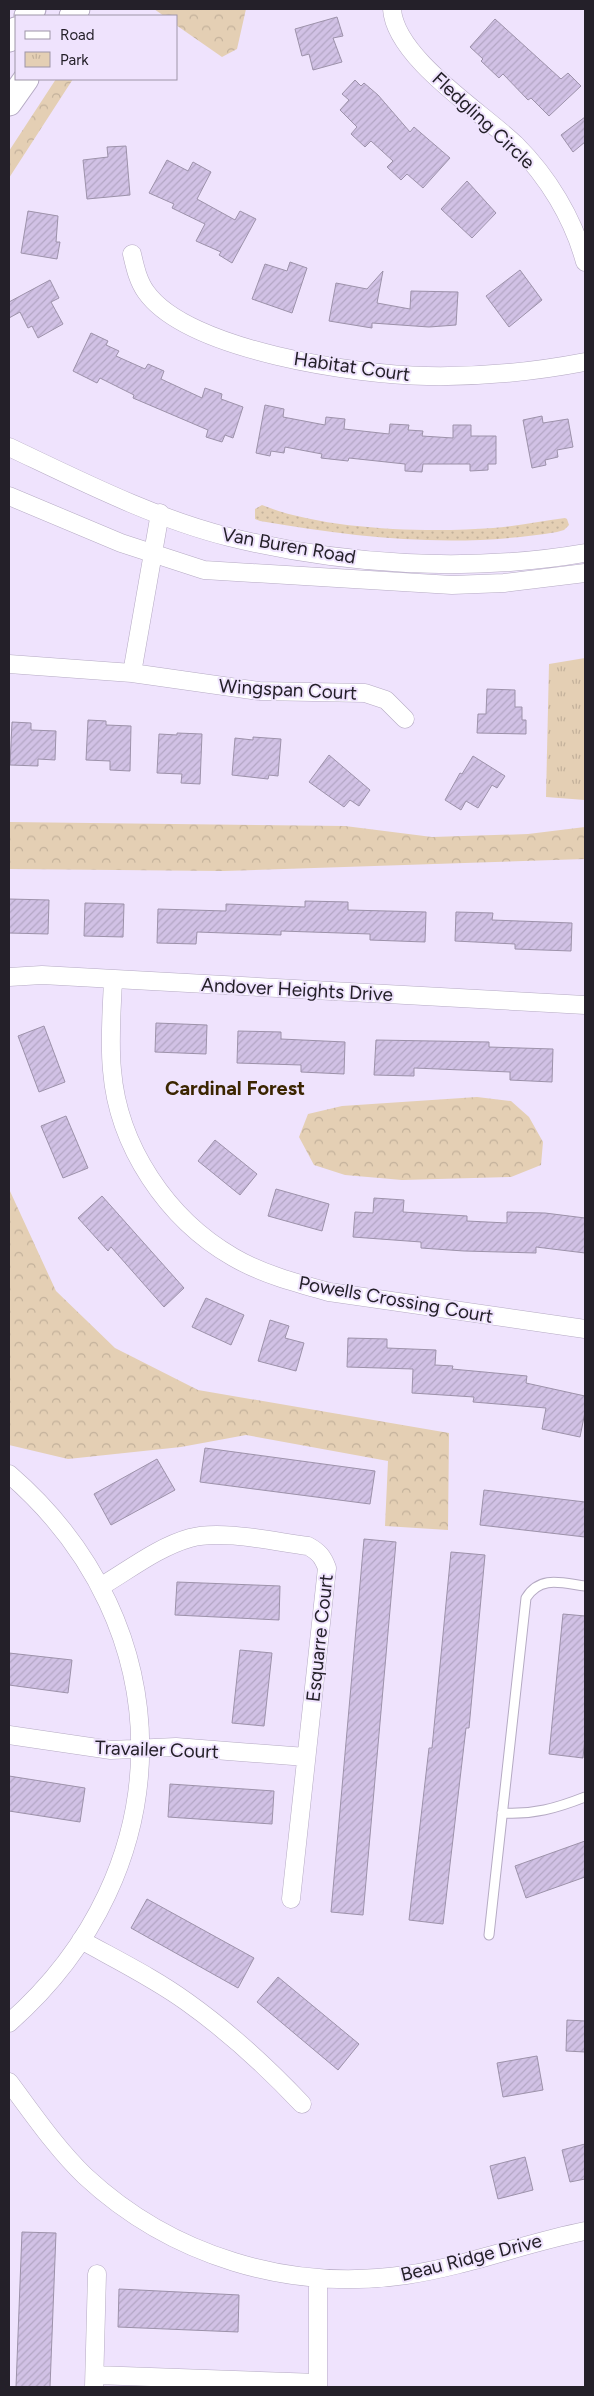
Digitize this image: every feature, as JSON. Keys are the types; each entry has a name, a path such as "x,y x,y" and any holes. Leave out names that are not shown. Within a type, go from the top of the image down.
{"main road":[{"path":"9,104 25,80"}],"street":[{"name":"Fledgling Circle","path":"392,9 401,35 414,55 516,145 546,180 563,206 581,246 585,262"},
{"name":"Habitat Court","path":"132,254 138,276 146,292 158,306 212,338 266,353 328,367 426,376 539,371 585,362"},
{"name":"Van Buren Road","path":"9,447 70,476 160,513 228,536 312,553 375,560 473,563 532,560 585,553"},
{"name":"Van Buren Road","path":"9,496 72,524 153,554 204,570 452,585 504,583 585,573"},
{"path":"132,673 160,513"},
{"name":"Wingspan Court","path":"9,664 132,673 259,691 365,693 386,700 405,719"},
{"name":"Andover Heights Drive","path":"9,977 42,975 585,1005"},
{"name":"Powells Crossing Court","path":"113,979 112,1071 125,1128 138,1158 158,1191 203,1236 232,1257 254,1268 295,1283 329,1292 585,1329"},
{"path":"9,1474 59,1524 83,1556 100,1587 118,1627 130,1664 138,1709 141,1748 138,1794 131,1832 119,1869 102,1905 81,1940 53,1977 9,2023"},
{"name":"Esquarre Court","path":"100,1587 172,1544 192,1537 213,1534 308,1546 318,1551 323,1558 327,1568 291,1898"},
{"name":"Travailer Court","path":"9,1735 111,1750 176,1747 306,1757"},
{"path":"81,1940 139,1971 187,2002 232,2037 273,2074 302,2104"},
{"name":"Beau Ridge Drive","path":"9,2082 57,2145 84,2175 114,2201 147,2224 182,2243 227,2261 265,2272 318,2278 361,2279 405,2275 585,2231"},
{"path":"97,2274 95,2381 318,2385 318,2278"}],"lane":[{"path":"489,1936 526,1598 532,1588 541,1583 552,1581 585,1586"},
{"path":"502,1813 543,1812 585,1797"}],"green space":[{"path":"154,9 246,9 237,49 222,57 178,26 178,15 163,15"},
{"path":"55,80 72,80 9,178 9,151"},
{"path":"262,505 315,520 376,528 407,530 467,529 502,527 565,518 569,525 564,530 557,532 519,537 481,540 408,539 335,532 260,521 255,519 255,509"},
{"path":"585,658 585,800 546,797 549,664"},
{"path":"9,822 345,826 432,837 528,834 585,827 585,859 224,871 9,869"},
{"path":"477,1097 511,1101 529,1117 543,1142 541,1165 511,1177 402,1180 345,1175 314,1165 299,1137 308,1114 342,1106"},
{"path":"9,1189 56,1291 115,1348 198,1390 449,1433 448,1530 385,1526 388,1461 246,1435 181,1447 68,1459 9,1445"}],"building":[{"path":"337,17 343,36 333,38 342,62 313,70 309,54 302,56 295,29"},
{"path":"495,19 561,79 568,73 581,86 549,116 531,98 528,100 503,74 499,78 481,61 483,59 470,47"},
{"path":"355,80 361,86 364,83 378,95 410,132 414,127 450,158 423,188 407,174 401,180 387,167 393,161 371,141 365,147 351,134 357,127 340,110 349,100 342,94"},
{"path":"585,117 585,142 573,152 561,135"},
{"path":"126,146 130,195 87,199 83,160 108,157 107,147"},
{"path":"167,160 188,171 193,162 211,172 197,199 235,220 240,211 256,219 232,263 219,255 221,252 196,241 205,224 172,208 174,204 149,193"},
{"path":"467,181 496,213 472,238 441,209"},
{"path":"28,211 58,216 56,242 60,242 57,259 21,253"},
{"path":"290,262 307,268 292,313 252,299 265,264 287,271"},
{"path":"520,270 542,300 509,327 486,296"},
{"path":"383,271 377,303 410,309 411,291 458,292 456,325 429,327 372,323 372,328 329,321 336,283 367,289"},
{"path":"50,280 59,298 51,302 63,324 38,338 32,326 28,328 20,312 9,318 9,302"},
{"path":"91,333 108,341 106,345 119,351 116,356 145,369 148,364 164,371 161,379 202,398 205,388 222,394 221,399 243,407 233,438 225,435 222,442 206,437 208,430 133,398 134,395 100,378 97,383 73,371"},
{"path":"265,405 284,409 283,417 325,425 326,417 345,419 344,429 389,434 390,424 409,425 408,430 423,431 422,436 453,438 453,425 471,425 471,436 496,436 496,464 488,464 488,470 470,471 470,464 423,464 422,472 405,471 405,464 349,458 348,461 321,458 322,454 285,447 284,453 271,451 270,456 256,453"},
{"path":"542,416 543,423 568,419 573,447 557,450 558,457 545,460 546,465 532,468 523,420"},
{"path":"487,689 515,690 515,707 522,707 522,720 526,720 526,734 477,733 478,714 486,714"},
{"path":"88,720 106,721 106,725 131,726 130,771 110,770 110,761 86,760"},
{"path":"12,722 31,723 31,730 56,731 55,760 38,759 38,766 10,765"},
{"path":"177,733 202,734 200,784 181,783 182,774 157,773 159,734 177,735"},
{"path":"253,737 281,739 278,776 269,775 268,779 232,775 235,738 253,740"},
{"path":"329,755 370,790 359,806 350,800 344,807 309,782"},
{"path":"473,756 505,776 497,788 492,785 478,808 466,801 461,810 445,800 460,773 462,774"},
{"path":"9,899 49,900 48,934 9,933"},
{"path":"305,901 348,902 348,910 426,912 425,942 370,940 370,934 281,931 281,935 197,932 196,944 157,943 158,909 226,911 226,904 305,907"},
{"path":"85,903 124,904 123,937 84,936"},
{"path":"456,912 493,913 492,920 572,923 571,951 515,949 515,944 455,941"},
{"path":"156,1023 207,1025 206,1054 155,1052"},
{"path":"44,1026 65,1082 39,1092 18,1036"},
{"path":"238,1031 281,1032 281,1039 345,1042 344,1074 301,1072 301,1065 237,1063"},
{"path":"376,1040 489,1042 489,1047 553,1049 552,1082 510,1080 510,1072 414,1068 414,1076 374,1075"},
{"path":"66,1116 88,1168 63,1178 41,1126"},
{"path":"215,1140 257,1174 240,1195 198,1161"},
{"path":"276,1189 329,1204 322,1231 268,1216"},
{"path":"102,1196 184,1288 164,1307 111,1247 108,1251 78,1218"},
{"path":"374,1198 404,1200 403,1212 467,1216 467,1221 507,1223 507,1212 545,1213 585,1218 585,1253 536,1247 536,1253 464,1251 421,1248 421,1242 353,1237 355,1212 373,1213"},
{"path":"206,1298 244,1315 231,1345 192,1327"},
{"path":"270,1320 289,1326 285,1338 304,1343 296,1371 258,1361"},
{"path":"348,1338 387,1339 387,1348 436,1350 435,1365 453,1366 452,1369 527,1376 526,1383 585,1396 585,1412 580,1437 542,1429 546,1408 473,1402 474,1397 412,1393 413,1369 347,1367"},
{"path":"205,1448 375,1471 370,1504 200,1482"},
{"path":"157,1459 175,1490 111,1525 94,1494"},
{"path":"484,1490 585,1502 585,1537 480,1525"},
{"path":"364,1539 396,1542 363,1915 331,1912"},
{"path":"451,1552 485,1555 469,1728 466,1728 443,1924 409,1920 429,1748 432,1748"},
{"path":"177,1582 280,1586 279,1620 175,1615"},
{"path":"563,1614 585,1616 585,1737 583,1758 549,1754"},
{"path":"240,1650 272,1653 264,1726 232,1723"},
{"path":"9,1653 72,1660 68,1693 9,1685"},
{"path":"9,1776 85,1788 80,1822 9,1811"},
{"path":"170,1784 274,1791 272,1824 168,1817"},
{"path":"585,1841 585,1877 526,1898 515,1866"},
{"path":"147,1899 254,1958 238,1988 131,1928"},
{"path":"278,1977 359,2044 338,2070 257,2002"},
{"path":"567,2020 585,2021 585,2052 566,2051"},
{"path":"537,2056 543,2090 503,2097 497,2063"},
{"path":"585,2144 585,2179 570,2182 562,2150"},
{"path":"525,2157 533,2190 498,2199 490,2166"},
{"path":"22,2232 56,2233 50,2387 16,2387"},
{"path":"119,2289 239,2295 238,2332 118,2327"}],"district":[{"name":"Cardinal Forest","path":"235,1088"}]}
